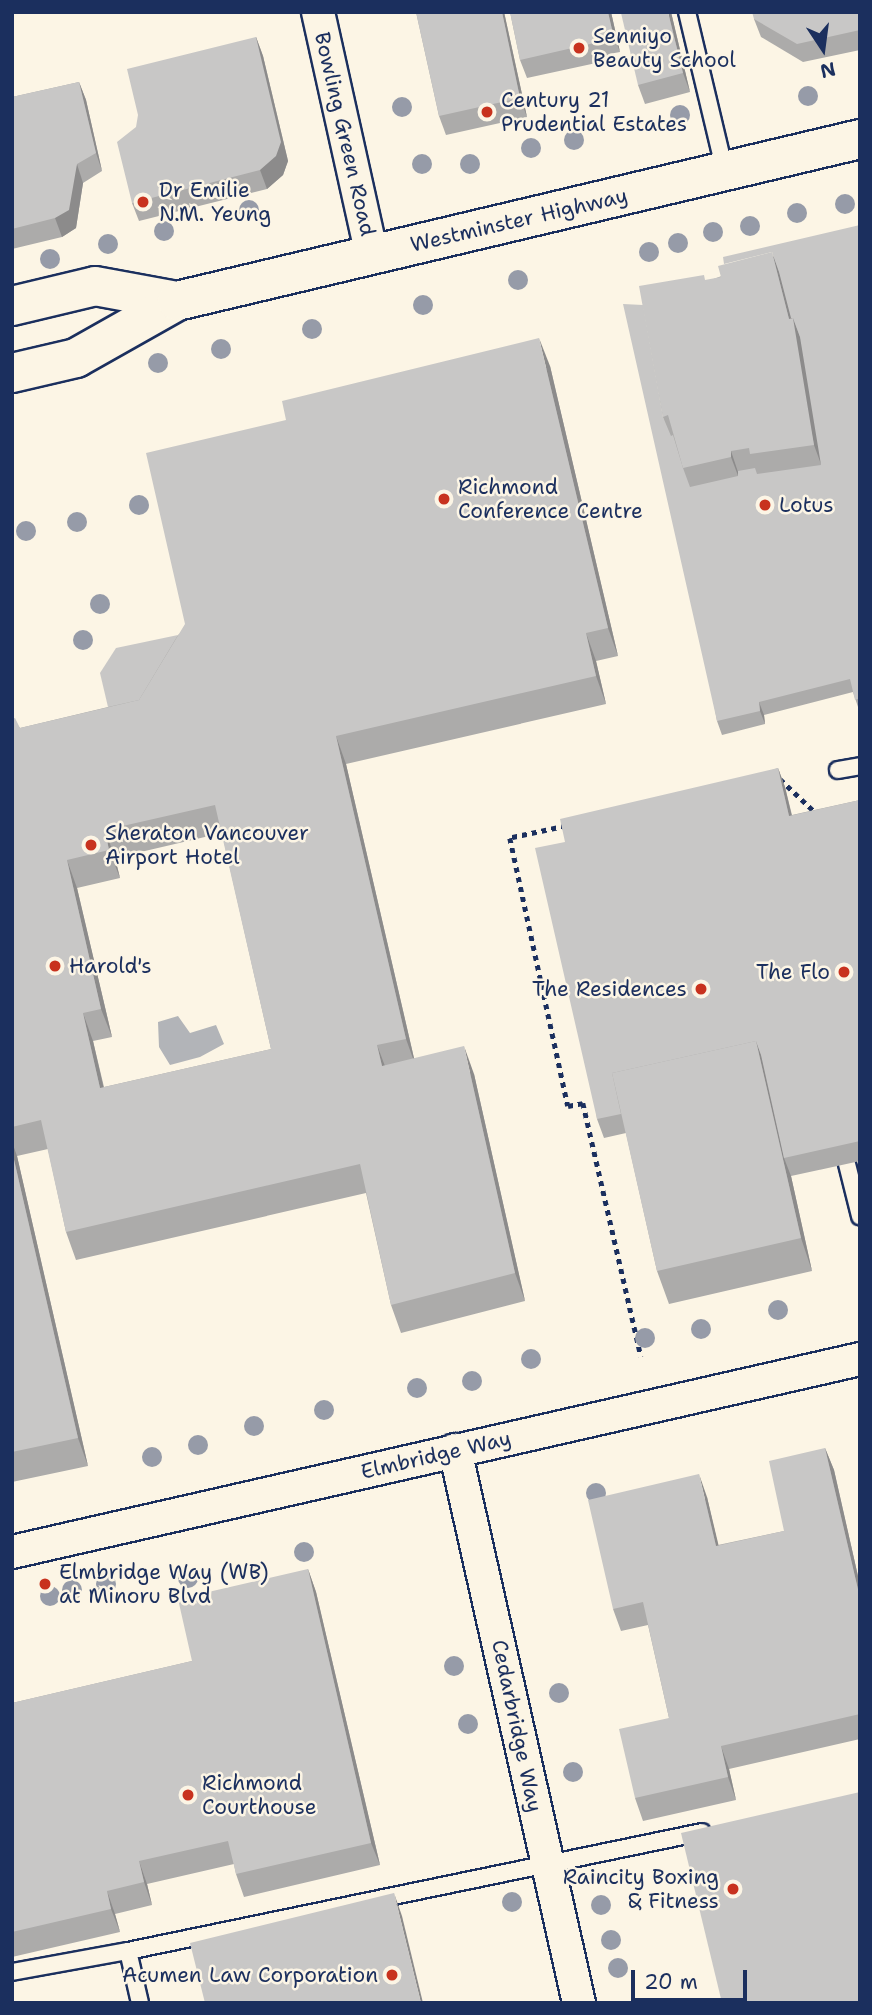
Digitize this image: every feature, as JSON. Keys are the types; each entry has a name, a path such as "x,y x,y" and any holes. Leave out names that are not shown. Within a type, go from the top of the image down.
{"main road":[{"name":"Westminster Highway","path":"12,373 76,358 177,301 860,139"},
{"name":"Westminster Highway","path":"12,306 95,286 177,301"}],"street":[{"name":"Bowling Green Road","path":"317,12 372,255"},
{"name":"Elmbridge Way","path":"12,1552 860,1359"},
{"name":"Cedarbridge Way","path":"455,1450 579,2003"}],"lane":[{"path":"687,12 725,171"},
{"path":"838,770 860,766"},
{"path":"847,1164 860,1216"},
{"path":"12,1972 128,1951 547,1861 724,1828"},
{"path":"128,1951 140,2003"}],"path":[{"path":"768,782 781,779 805,806 820,815"},
{"path":"578,823 510,838 568,1106 583,1103 641,1356"}],"shaded area":[{"path":"178,1016 190,1033 216,1025 224,1044 200,1057 170,1065 159,1047 158,1022"}],"building":[{"path":"416,12 502,12 520,98 439,116"},
{"path":"510,12 608,12 613,34 602,36 603,41 520,60"},
{"path":"668,12 683,73 638,85 621,13"},
{"path":"752,12 860,12 860,30 797,44 754,19"},
{"path":"256,37 281,142 276,156 260,170 132,203 117,142 136,127 138,115 127,69"},
{"path":"79,82 96,153 77,164 69,210 55,218 12,229 12,97"},
{"name":"Lotus","path":"860,225 860,698 855,700 850,679 759,702 760,711 717,721 623,304 643,305 663,417 671,436 673,435 690,487 738,476 738,471 755,468 757,474 821,465 800,337 791,318 772,252 724,264 723,257"},
{"path":"772,252 789,319 793,318 814,445 750,454 749,448 731,451 731,457 683,468 668,415 663,417 639,286 704,275 705,280 721,277 718,266"},
{"name":"Sheraton Vancouver Airport Hotel","path":"539,338 608,628 586,633 596,676 336,736 406,1039 377,1045 382,1066 464,1046 515,1273 391,1305 360,1164 66,1232 41,1120 12,1127 12,719 15,718 20,728 139,700 185,624 146,453 286,420 282,401","holes":["215,805 271,1049 100,1088 83,1013 101,1009 67,860 109,850 105,830"]},
{"path":"178,635 139,700 108,707 100,673 116,648"},
{"name":"The Residences","path":"778,768 789,816 860,800 860,1141 784,1158 756,1041 612,1073 621,1114 597,1119 535,848 565,842 560,819"},
{"path":"756,1041 801,1238 657,1271 612,1073"},
{"path":"12,1151 78,1438 12,1452"},
{"path":"825,1448 860,1598 860,1714 721,1746 728,1777 635,1798 619,1729 669,1718 643,1602 613,1609 588,1500 699,1474 716,1546 784,1531 769,1461"},
{"name":"Richmond Courthouse","path":"308,1569 371,1843 236,1874 228,1841 139,1861 144,1882 107,1891 111,1909 12,1932 12,1703 192,1661 178,1599"},
{"path":"860,1792 860,2003 722,2003 681,1833"},
{"path":"394,1893 421,2003 205,2003 190,1943"}],"place":[{"name":"Senniyo Beauty School","path":"579,48"},
{"name":"Century 21 Prudential Estates","path":"487,112"},
{"name":"Dr Emilie N.M. Yeung","path":"143,202"},
{"name":"Richmond Conference Centre","path":"444,499"},
{"name":"Lotus","path":"765,505"},
{"name":"Sheraton Vancouver Airport Hotel","path":"91,845"},
{"name":"Harold's","path":"55,966"},
{"name":"The Flo","path":"844,972"},
{"name":"The Residences","path":"701,989"},
{"name":"Elmbridge Way (WB) at Minoru Blvd","path":"45,1584"},
{"name":"Richmond Courthouse","path":"188,1795"},
{"name":"Raincity Boxing & Fitness","path":"733,1889"},
{"name":"Acumen Law Corporation","path":"392,1975"}]}
